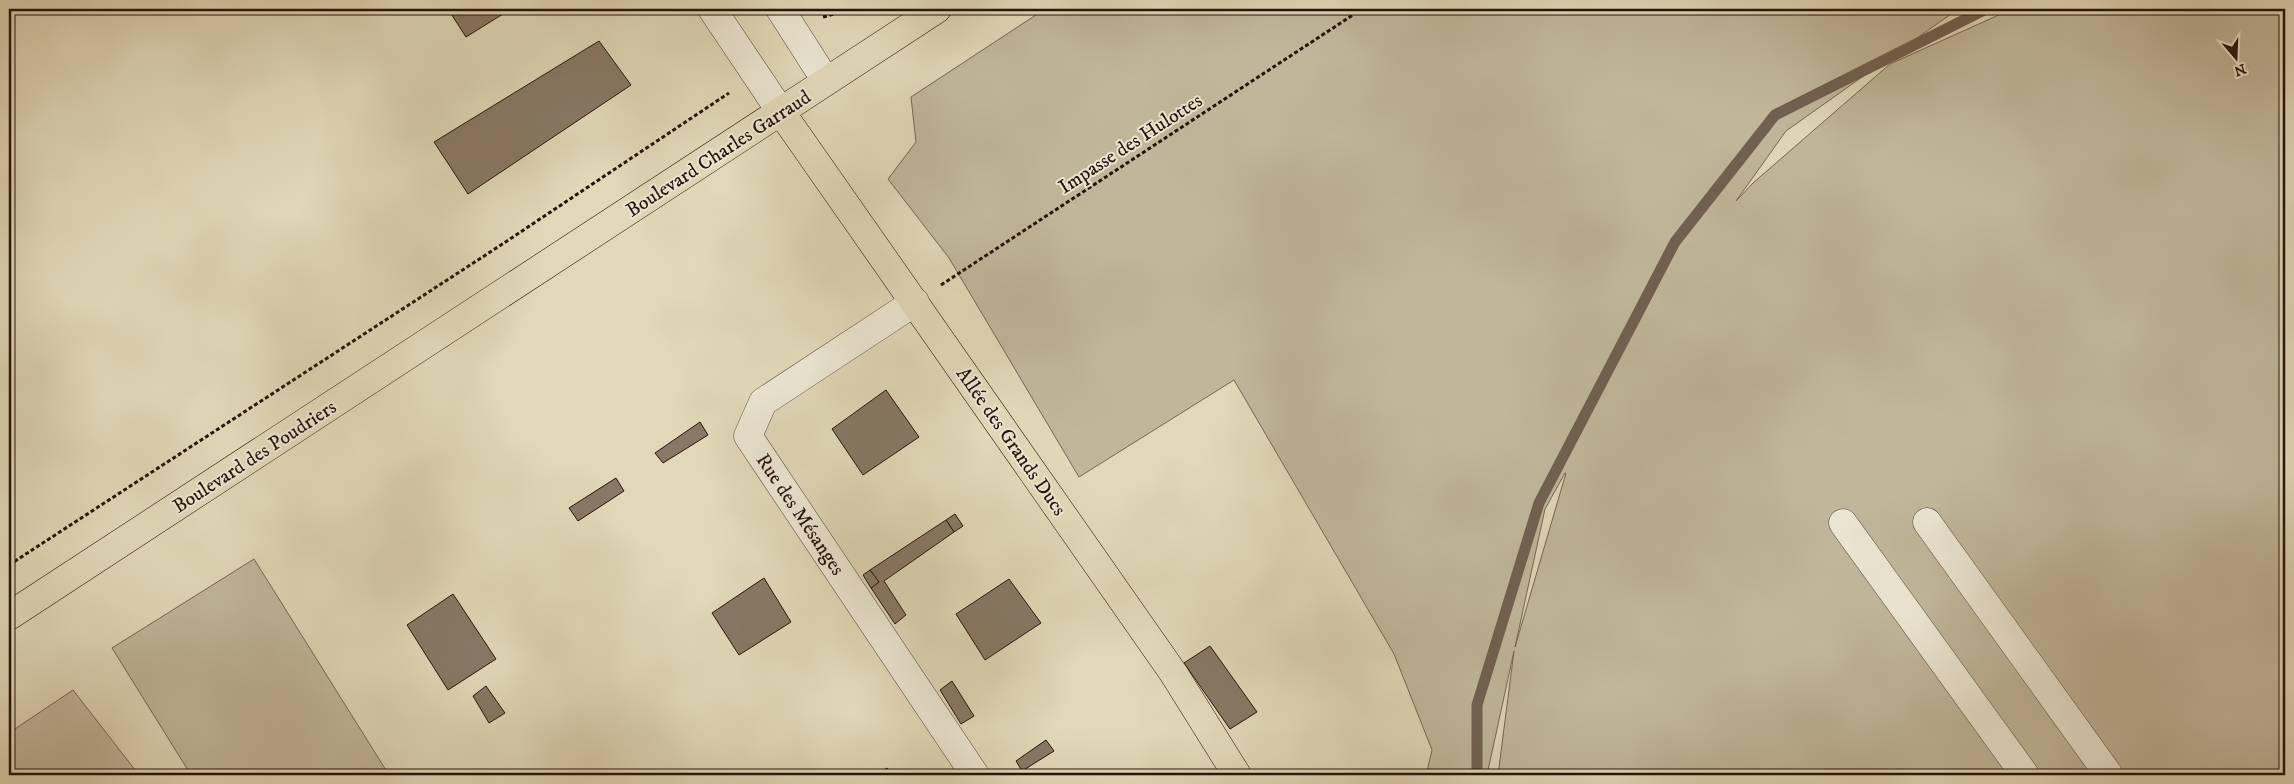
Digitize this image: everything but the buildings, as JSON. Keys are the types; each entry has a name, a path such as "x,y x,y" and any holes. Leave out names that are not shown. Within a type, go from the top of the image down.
{"main road":[{"name":"Boulevard Charles Garraud","path":"498,297 937,9"},
{"name":"Allée des Grands Ducs","path":"780,112 1174,674 1237,775"},
{"name":"Boulevard des Poudriers","path":"9,616 498,297"}],"street":[{"path":"712,9 780,112"},
{"path":"780,9 826,82"},
{"name":"Rue des Mésanges","path":"915,302 763,402 748,436 975,775"},
{"path":"1927,522 2109,775"},
{"path":"1843,523 2025,775"}],"path":[{"path":"795,33 823,17 852,9"},
{"name":"Impasse des Hulottes","path":"915,302 1362,9"},
{"path":"9,565 732,92 749,64"}],"shaded area":[{"path":"1045,9 1958,9 1786,131 1736,201 1753,183 1890,64 2012,9 2285,9 2285,775 1498,775 1514,651 1487,775 1426,775 1432,750 1394,654 1234,380 1079,477 949,258 888,179 916,142 911,97","holes":["1566,473 1515,647 1545,509"]},
{"path":"254,559 389,775 191,775 112,648"},
{"path":"73,690 139,775 9,775 9,733"}],"waterway":[{"path":"1477,775 1477,705 1539,503 1675,242 1775,115 1986,9"}]}
